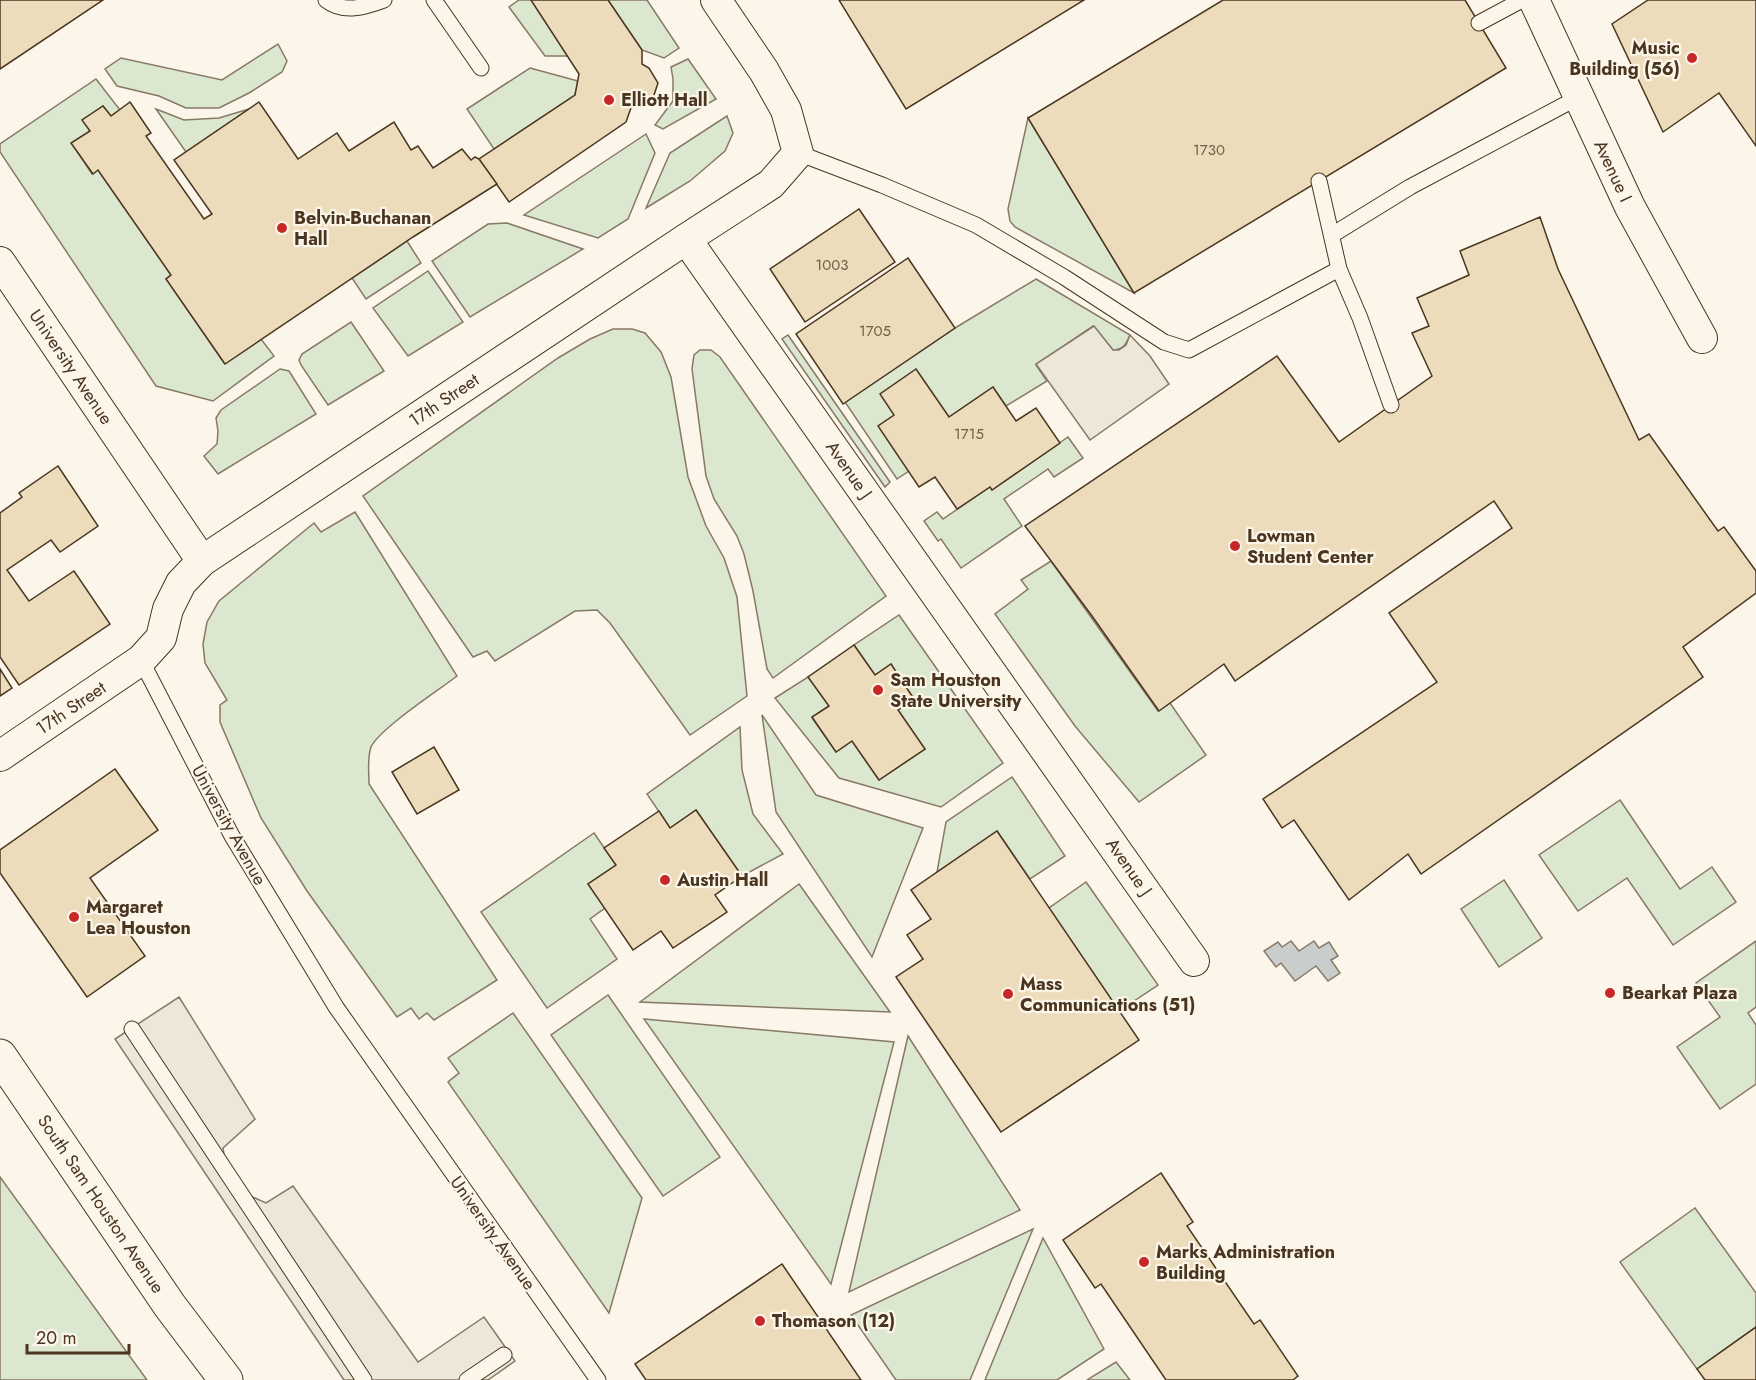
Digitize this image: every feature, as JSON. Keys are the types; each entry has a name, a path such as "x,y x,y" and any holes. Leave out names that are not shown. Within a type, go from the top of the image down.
{"main road":[{"name":"South Sam Houston Avenue","path":"0,1056 170,1306 226,1380"}],"street":[{"path":"686,239 771,184 798,153 786,110 764,71 716,0"},
{"name":"Avenue I","path":"1534,0 1630,207 1702,338"},
{"name":"17th Street","path":"202,561 686,239"},
{"name":"Avenue J","path":"686,239 1194,961"},
{"name":"University Avenue","path":"0,262 202,561"},
{"path":"141,660 161,638 168,609 181,583 202,561"},
{"name":"17th Street","path":"0,756 141,660"}],"lane":[{"path":"326,0 333,5 347,9 363,7 384,0"},
{"path":"434,0 480,68"},
{"path":"1479,23 1522,0"},
{"path":"1332,236 1410,187 1579,97"},
{"path":"798,153 882,185 976,225 1064,277 1164,342 1189,350 1339,269"},
{"path":"1319,181 1339,269 1360,318 1390,405"},
{"name":"University Avenue","path":"141,660 232,836 336,1007 598,1380"},
{"path":"132,1029 364,1380"},
{"path":"466,1380 504,1356"}],"green space":[{"path":"519,0 531,0 568,56 545,56 509,7"},
{"path":"608,0 647,0 679,48 664,58 642,50"},
{"path":"278,44 287,61 282,72 249,93 219,108 186,108 159,96 117,86 105,69 121,58 222,80"},
{"path":"688,59 716,99 663,129 655,125 673,101 671,67"},
{"path":"530,68 578,81 575,95 494,149 467,109"},
{"path":"96,79 120,110 111,116 103,106 83,120 90,131 72,144 92,174 98,170 171,275 166,279 224,363 261,339 274,356 213,401 156,386 0,152 0,144"},
{"path":"156,109 184,120 219,118 249,109 186,152"},
{"path":"727,116 733,133 725,151 690,181 646,208 670,153"},
{"path":"1028,118 1134,293 1015,227 1010,221 1008,209"},
{"path":"646,134 655,153 628,219 598,238 524,215"},
{"path":"507,223 583,249 470,317 432,261 488,224"},
{"path":"407,241 421,263 366,299 352,278"},
{"path":"428,271 463,322 408,356 373,308"},
{"path":"1036,279 1130,335 1126,343 1113,350 1093,326 1036,365 1047,381 1006,406 993,387 949,417 916,370 894,415 909,471 897,479 845,402 955,328"},
{"path":"351,322 384,371 328,405 299,360 302,354"},
{"path":"613,329 632,329 645,333 661,352 671,377 688,477 706,526 724,558 737,597 747,696 690,735 610,623 597,610 575,611 495,661 487,651 473,657 363,496 558,358 590,339"},
{"path":"788,335 890,482 885,487 782,339"},
{"path":"700,350 711,350 720,357 886,596 773,678 767,669 744,554 737,536 714,499 706,476 692,369 694,355"},
{"path":"280,369 289,371 316,414 218,474 204,456 217,444 216,418 221,410"},
{"path":"1068,437 1083,458 1054,477 1048,469 1004,499 1022,526 961,568 941,539 938,541 924,521 937,512 943,519 990,487 992,490"},
{"path":"355,512 457,676 385,730 371,747 369,761 369,784 497,980 434,1020 427,1013 419,1019 411,1008 397,1017 307,891 261,818 220,722 220,705 227,700 205,663 203,644 207,622 219,601 314,523 321,532"},
{"path":"1051,561 1158,711 1170,703 1206,755 1139,802 1075,726 995,614 1028,589 1021,580"},
{"path":"899,615 1003,763 941,807 839,778 775,698 808,677 829,706 812,718 836,752 852,741 879,780 925,749 898,710 914,699 891,664 875,675 854,645"},
{"path":"762,715 816,795 923,828 872,957 776,812"},
{"path":"740,727 742,770 753,814 783,854 742,876 696,810 670,828 647,794"},
{"path":"1012,777 1065,856 1030,879 997,831 937,872 946,822"},
{"path":"1620,800 1680,889 1712,867 1736,902 1673,945 1627,878 1578,911 1539,855"},
{"path":"594,833 616,865 588,884 605,908 590,919 617,959 547,1008 481,912"},
{"path":"1504,880 1542,938 1499,967 1461,909"},
{"path":"1086,882 1158,985 1119,1011 1049,908"},
{"path":"799,884 890,1012 640,1002"},
{"path":"1756,941 1756,1007 1748,1013 1756,1025 1756,1084 1720,1109 1677,1047 1720,1017 1696,983"},
{"path":"608,995 720,1157 663,1196 551,1035"},
{"path":"513,1013 642,1198 609,1313 448,1082 459,1073 448,1058"},
{"path":"644,1019 894,1042 831,1284"},
{"path":"908,1036 1020,1210 849,1292"},
{"path":"0,1177 147,1380 0,1380"},
{"path":"1695,1208 1756,1293 1756,1327 1697,1369 1620,1262"},
{"path":"1033,1229 970,1380 896,1380 851,1315"},
{"path":"1043,1238 1104,1349 1057,1380 985,1380"},
{"path":"1116,1362 1130,1380 1087,1380"}],"shaded area":[{"path":"1094,326 1113,350 1119,350 1126,345 1130,335 1150,356 1169,384 1090,440 1036,364"},
{"path":"1291,941 1299,951 1314,941 1319,948 1329,942 1338,956 1331,960 1340,973 1328,981 1316,966 1295,981 1281,963 1276,967 1264,951 1278,942 1282,947"},
{"path":"179,997 255,1119 223,1148 225,1160 248,1195 266,1203 293,1186 418,1362 484,1317 515,1361 488,1380 344,1380 115,1039"}],"building":[{"path":"0,0 103,0 0,69"},
{"name":"Elliott Hall","path":"531,0 608,0 642,50 642,64 649,68 658,83 653,98 648,103 632,105 626,122 509,202 479,159 575,95 579,74"},
{"path":"839,0 1084,0 906,109"},
{"path":"1223,0 1465,0 1506,68 1134,293 1028,118"},
{"name":"Music Building (56)","path":"1648,0 1756,0 1756,146 1719,93 1663,132 1612,24"},
{"name":"Belvin-Buchanan Hall","path":"130,102 151,133 146,136 204,219 212,214 174,160 259,102 298,159 337,133 349,151 394,122 411,150 418,146 433,168 462,149 471,160 475,157 479,159 497,184 413,237 225,364 166,279 171,275 98,170 93,174 71,143 90,131 82,120 103,106 111,116"},
{"path":"859,209 895,262 805,322 770,269"},
{"name":"Lowman Student Center","path":"1540,217 1558,269 1639,440 1649,434 1718,531 1724,527 1756,571 1756,593 1683,647 1703,677 1421,874 1408,854 1349,900 1294,820 1282,828 1263,799 1437,682 1389,613 1512,528 1494,501 1235,681 1224,664 1159,711 1025,526 1277,356 1339,442 1432,376 1412,333 1429,326 1417,298 1469,275 1460,251"},
{"path":"908,258 955,328 843,404 796,334"},
{"path":"916,369 949,417 993,387 1016,421 1036,408 1060,443 992,490 990,487 957,509 935,477 919,487 878,426 894,415 880,394"},
{"path":"58,466 98,526 60,552 51,540 7,570 29,601 74,571 110,624 19,685 0,657 0,513 22,497 19,493"},
{"path":"854,645 875,675 891,664 914,699 898,710 925,749 879,780 852,741 836,752 812,717 829,706 808,677"},
{"path":"0,669 12,688 0,696"},
{"path":"434,747 459,790 417,814 392,772"},
{"name":"Margaret Lea Houston","path":"115,769 158,830 90,878 145,956 87,997 0,873 0,850"},
{"name":"Austin Hall","path":"696,810 742,876 715,895 727,912 673,948 661,931 633,950 588,884 616,865 604,848 659,811 670,828"},
{"name":"Mass Communications (51)","path":"997,831 1139,1040 1001,1132 896,977 923,959 907,935 931,919 911,890"},
{"name":"Marks Administration Building","path":"1161,1173 1193,1222 1187,1226 1254,1324 1260,1320 1298,1376 1293,1380 1166,1380 1101,1284 1095,1288 1063,1240"},
{"name":"Thomason (12)","path":"782,1264 861,1380 646,1380 635,1364"},
{"path":"1756,1327 1756,1380 1705,1380 1697,1369"}],"place":[{"name":"Music Building (56)","path":"1692,58"},
{"name":"Elliott Hall","path":"609,100"},
{"name":"Belvin-Buchanan Hall","path":"282,228"},
{"name":"Lowman Student Center","path":"1235,546"},
{"name":"Sam Houston State University","path":"878,690"},
{"name":"Austin Hall","path":"665,880"},
{"name":"Margaret Lea Houston","path":"74,917"},
{"name":"Bearkat Plaza","path":"1610,993"},
{"name":"Mass Communications (51)","path":"1008,994"},
{"name":"Marks Administration Building","path":"1144,1262"},
{"name":"Thomason (12)","path":"760,1321"}]}
